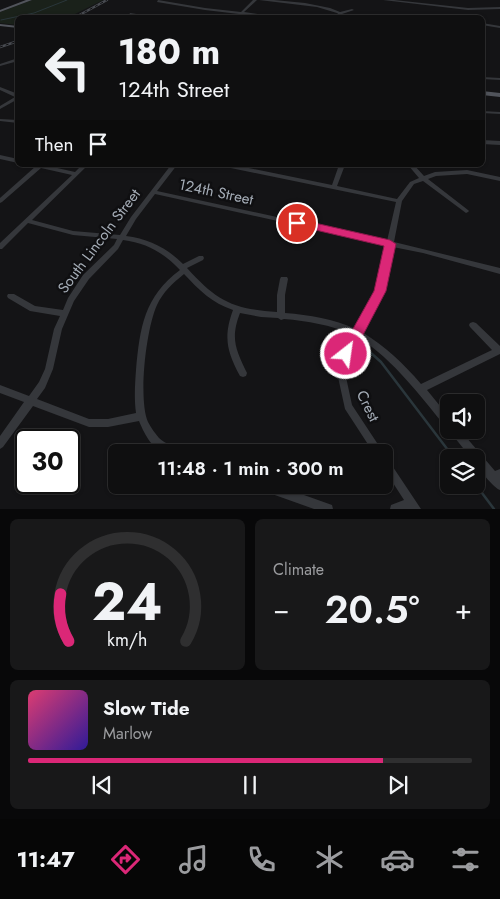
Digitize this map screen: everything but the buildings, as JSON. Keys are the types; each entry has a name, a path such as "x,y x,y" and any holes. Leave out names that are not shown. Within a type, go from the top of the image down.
{"main road":[{"path":"0,10 24,0"},
{"path":"0,10 30,0"},
{"path":"0,25 15,27"},
{"path":"485,93 500,95"}],"street":[{"path":"179,6 187,0"},
{"path":"240,15 255,0"},
{"path":"261,0 319,7 342,15"},
{"path":"385,0 417,2 475,10 500,8"},
{"path":"158,1 179,6 264,15"},
{"path":"413,15 417,2"},
{"path":"340,13 352,10"},
{"path":"130,14 136,15"},
{"path":"485,24 500,27"},
{"path":"0,65 15,60"},
{"path":"485,78 500,79"},
{"path":"0,88 15,95"},
{"path":"0,108 15,98"},
{"path":"485,112 500,114"},
{"path":"0,120 15,122"},
{"path":"485,142 500,143"},
{"path":"0,157 15,160"},
{"path":"0,201 37,167"},
{"path":"43,167 76,174"},
{"path":"0,247 83,167"},
{"name":"South Lincoln Street","path":"0,444 32,401 47,376 58,329 64,313 82,283 112,252 132,218 173,167"},
{"path":"234,167 399,200 412,183 442,173 460,172 500,179"},
{"path":"264,174 268,167"},
{"path":"334,187 341,167"},
{"path":"413,167 423,178 466,210"},
{"name":"124th Street","path":"154,192 390,244 500,271"},
{"name":"Crest","path":"372,444 353,416 342,377 346,354 380,291 399,200"},
{"path":"28,221 76,234 122,237 145,241 168,253 206,293 218,301 237,309 317,319 358,333 393,357 440,413"},
{"path":"160,444 145,426 141,416 139,397 142,349 147,320 163,288 184,269 201,258"},
{"path":"282,316 281,295 284,279"},
{"path":"11,296 33,309 64,313"},
{"path":"237,309 230,333 230,344 236,362 243,374"},
{"path":"420,389 499,350 473,325"},
{"path":"0,389 76,418 98,424 119,422 141,416"},
{"path":"462,439 498,479"},
{"path":"393,474 414,506 395,509"},
{"path":"287,494 328,509"}],"shaded area":[{"path":"32,0 103,0 73,15 15,15 15,25 0,23 0,12"}],"waterway":[{"path":"25,15 67,0"},
{"path":"1,20 15,17"},
{"path":"369,352 372,355"},
{"path":"371,353 381,362 447,449"},
{"path":"483,494 494,509"}],"railway":[{"path":"80,15 107,0"},
{"path":"0,47 15,42"}],"route":[{"path":"297,223 390,244 380,291 346,354"}]}
